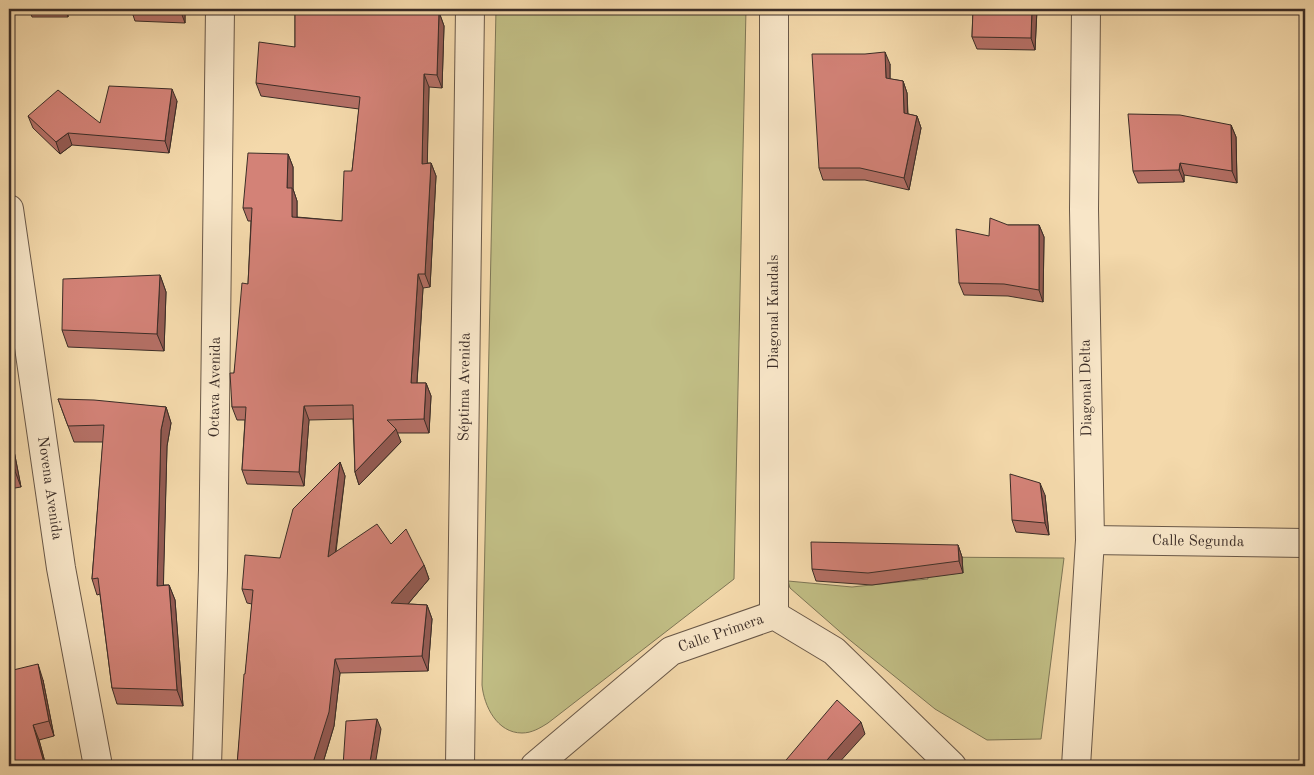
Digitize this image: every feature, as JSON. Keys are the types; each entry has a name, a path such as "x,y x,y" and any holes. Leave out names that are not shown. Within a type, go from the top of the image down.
{"street":[{"name":"Octava Avenida","path":"207,766 213,570 220,9"},
{"name":"Séptima Avenida","path":"460,766 470,9"},
{"name":"Diagonal Kandals","path":"774,9 774,615"},
{"name":"Diagonal Delta","path":"1076,766 1090,540 1084,209 1086,9"},
{"name":"Novena Avenida","path":"9,209 61,568 98,766"},
{"name":"Calle Segunda","path":"1090,540 1305,543"},
{"name":"Calle Primera","path":"535,766 670,651 774,615 834,651 952,766"}],"shaded area":[{"path":"496,9 746,9 734,579 548,723 526,733 513,732 505,728 493,717 483,693 482,685"},
{"path":"925,557 1064,558 1041,739 987,740 935,709 846,637 790,588 788,581 852,587 928,579"}],"building":[{"path":"131,9 181,9 181,12"},
{"path":"295,9 421,9 421,12 439,12 437,75 424,74 422,164 431,163 425,274 418,274 411,383 426,383 424,419 387,420 396,429 355,472 353,405 304,406 299,472 242,470 246,407 232,407 230,373 234,373 242,283 248,284 252,208 243,208 248,153 288,154 287,188 292,188 292,217 342,221 344,171 352,171 360,97 256,83 259,42 295,47"},
{"path":"973,9 1032,9 1031,38 972,37"},
{"path":"885,52 886,78 903,81 904,113 917,116 904,178 860,168 819,168 812,54"},
{"path":"109,86 172,89 165,141 68,133 56,142 28,116 58,90 100,123"},
{"path":"1128,114 1180,115 1231,125 1232,171 1180,163 1179,170 1133,171"},
{"path":"990,218 1008,225 1039,225 1039,290 1004,284 959,283 956,229 989,236"},
{"path":"160,275 157,334 62,330 63,279"},
{"path":"58,399 94,400 166,407 161,430 157,586 169,585 177,690 112,688 98,578 92,579 104,425 68,426"},
{"path":"9,439 15,471 9,472"},
{"path":"340,462 328,557 377,524 391,544 406,529 424,565 391,603 427,605 422,656 335,659 329,712 312,766 237,766 253,590 242,589 245,555 280,558 293,509"},
{"path":"1010,474 1040,483 1045,523 1012,520"},
{"path":"811,542 958,545 959,561 868,573 812,569"},
{"path":"38,664 49,721 33,725 45,766 9,766 9,671"},
{"path":"837,700 861,722 822,766 781,766"},
{"path":"377,719 370,762 398,766 343,766 346,721"}]}
